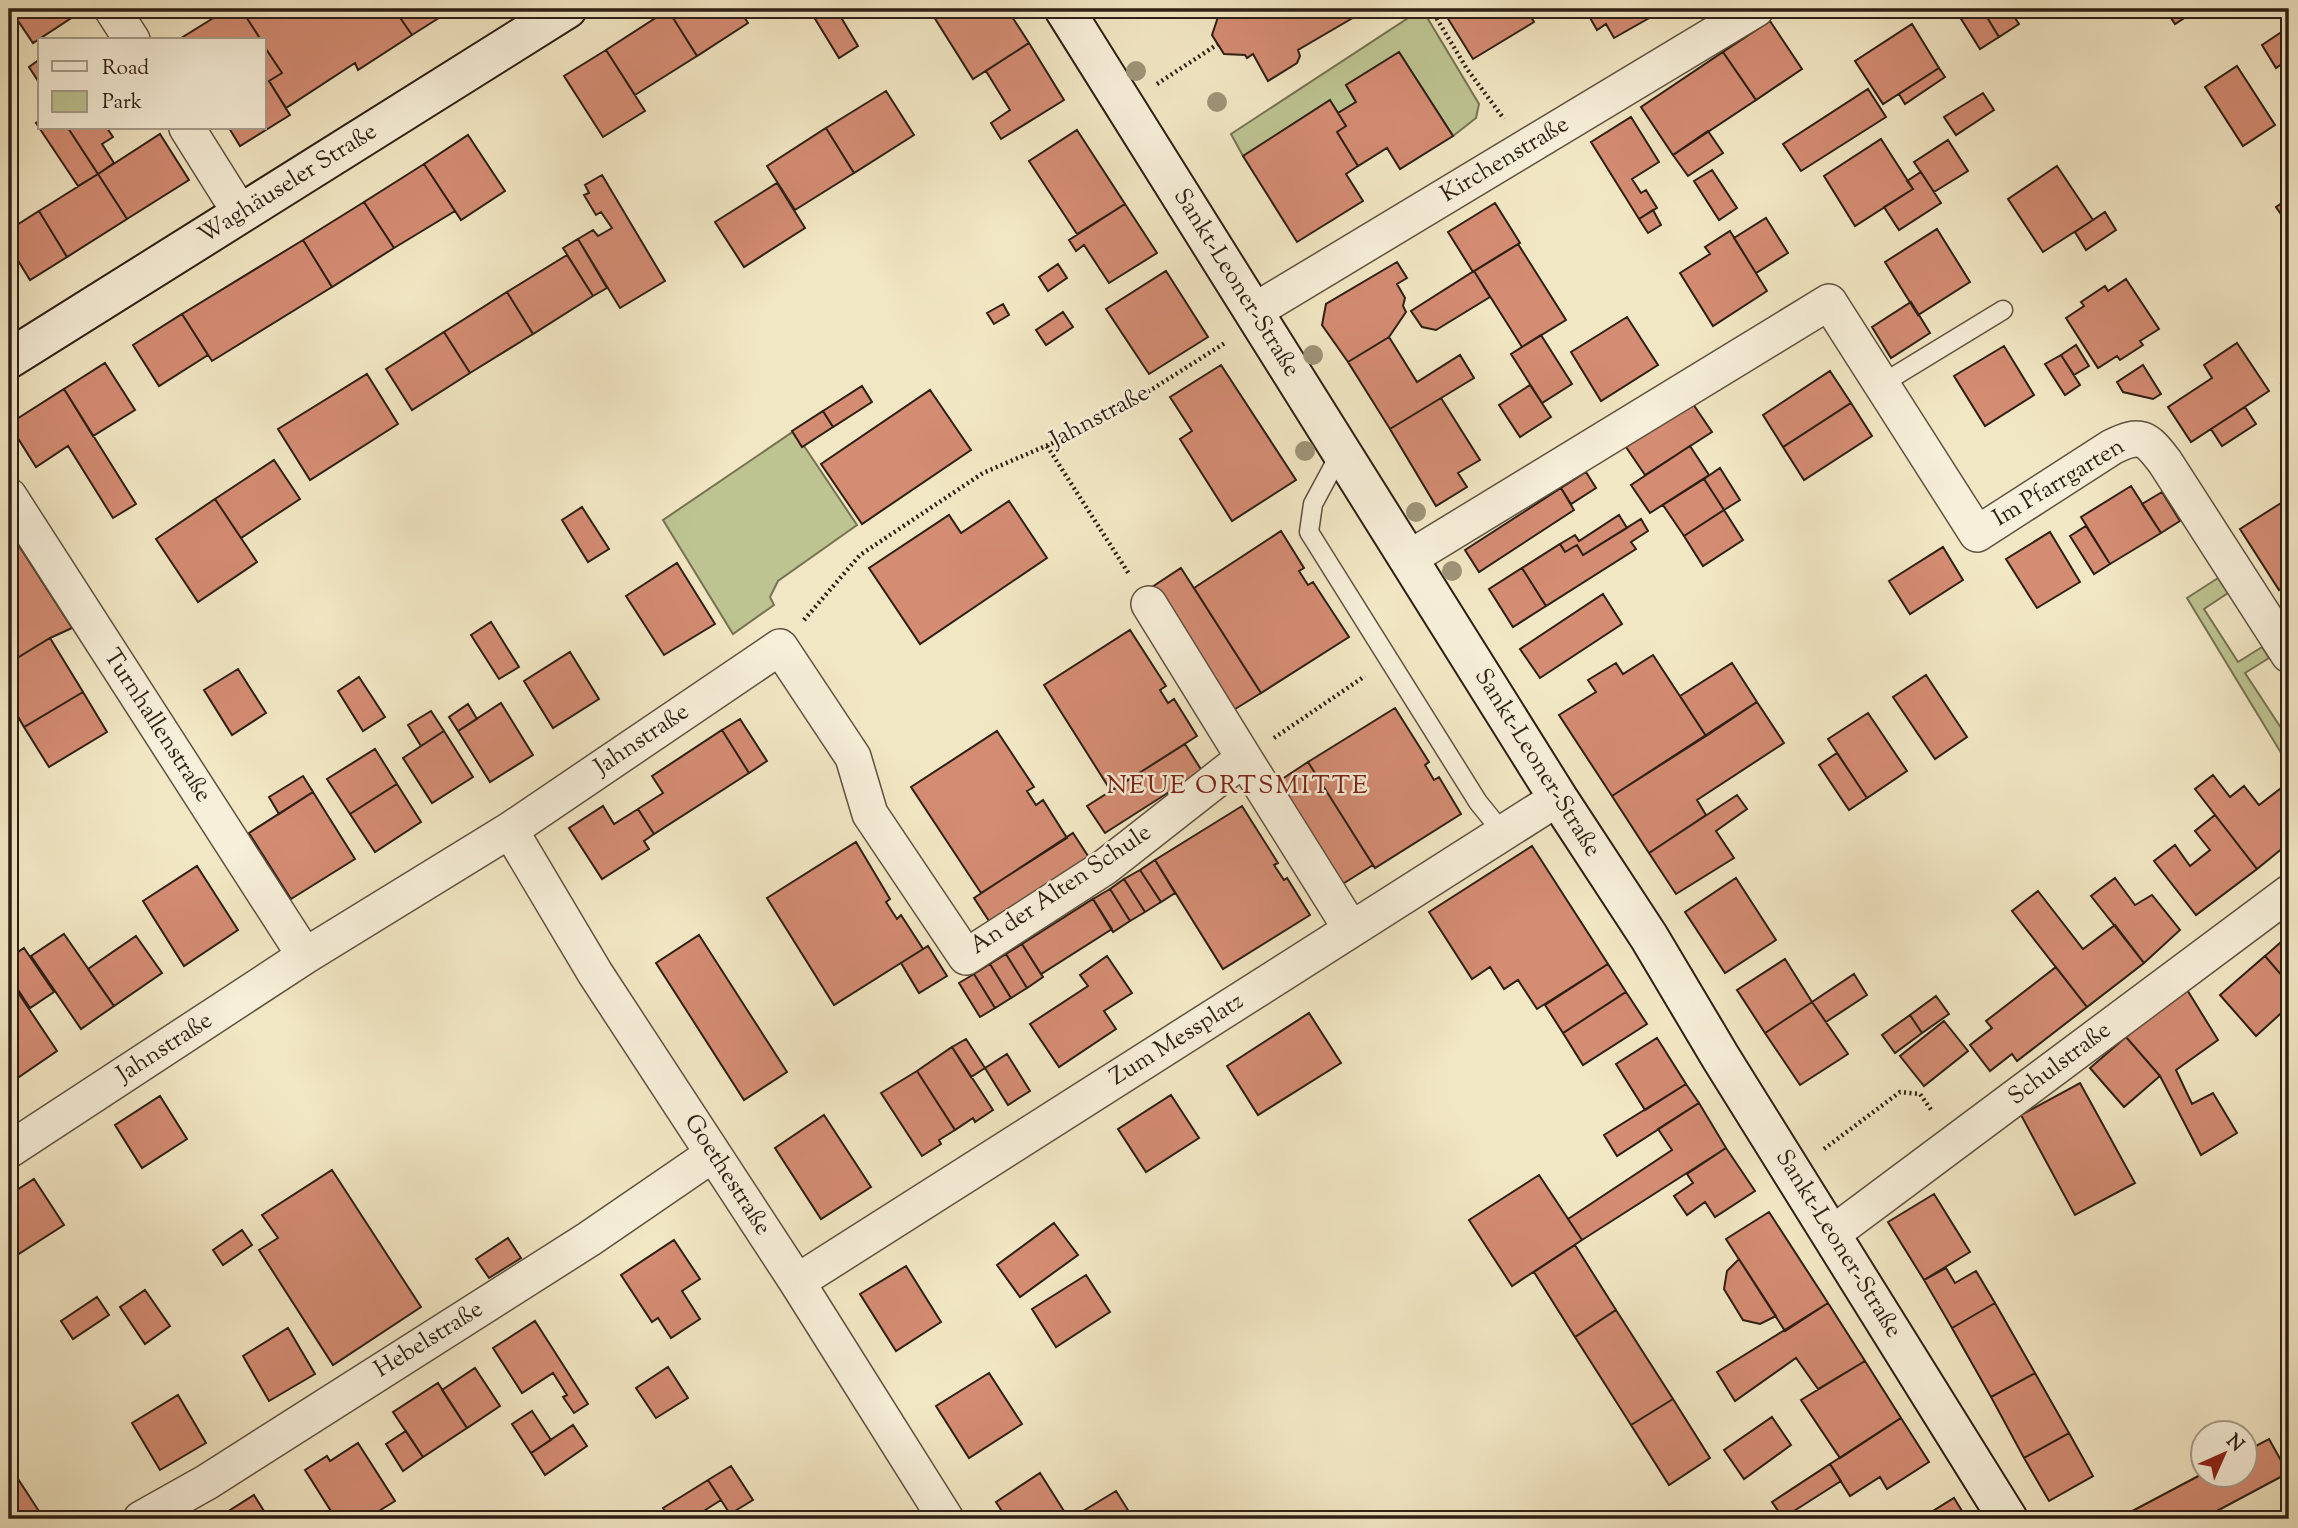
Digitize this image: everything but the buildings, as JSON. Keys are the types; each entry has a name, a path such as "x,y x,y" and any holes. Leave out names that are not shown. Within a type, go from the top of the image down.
{"street":[{"path":"112,9 131,38"},
{"name":"Waghäuseler Straße","path":"9,359 567,9"},
{"name":"Sankt-Leoner-Straße","path":"1064,9 1558,798 1649,937 1721,1058 2008,1519"},
{"name":"Kirchenstraße","path":"1253,312 1756,9"},
{"path":"188,130 241,214"},
{"name":"Im Pfarrgarten","path":"1408,559 1829,302 1977,534 2112,447 2135,438 2146,440 2165,462 2289,655"},
{"name":"Turnhallenstraße","path":"9,496 305,956"},
{"path":"1149,604 1351,929"},
{"name":"An der Alten Schule","path":"780,647 853,757 870,814 965,957 1105,867 1244,758"},
{"name":"Jahnstraße","path":"9,1150 305,956 510,830 780,647"},
{"name":"Zum Messplatz","path":"797,1282 1558,798"},
{"name":"Goethestraße","path":"510,830 595,973 797,1282 946,1519"},
{"name":"Schulstraße","path":"1832,1234 2289,893"},
{"name":"Hebelstraße","path":"141,1519 207,1482 589,1239 713,1154"}],"lane":[{"path":"1880,385 2003,310"},
{"path":"1342,452 1313,504 1309,532 1478,802 1503,833"}],"path":[{"path":"1431,9 1467,69 1501,113 1522,150"},
{"path":"1124,105 1218,44"},
{"name":"Jahnstraße","path":"780,647 860,555 983,473 1097,424 1222,346 1253,312"},
{"path":"1046,446 1149,604"},
{"path":"1244,758 1389,659"},
{"path":"1793,1172 1900,1093 1920,1094 1954,1143"}],"green space":[{"path":"1422,9 1479,104 1476,118 1453,136 1399,52 1346,85 1356,102 1338,113 1330,101 1243,156 1231,134"},
{"path":"794,431 857,525 778,581 770,597 774,605 733,634 663,520"},
{"path":"2218,578 2228,593 2204,609 2238,662 2262,647 2269,658 2245,673 2289,740 2289,766 2187,598"}],"district":[{"name":"NEUE ORTSMITTE","path":"1238,786"}]}
